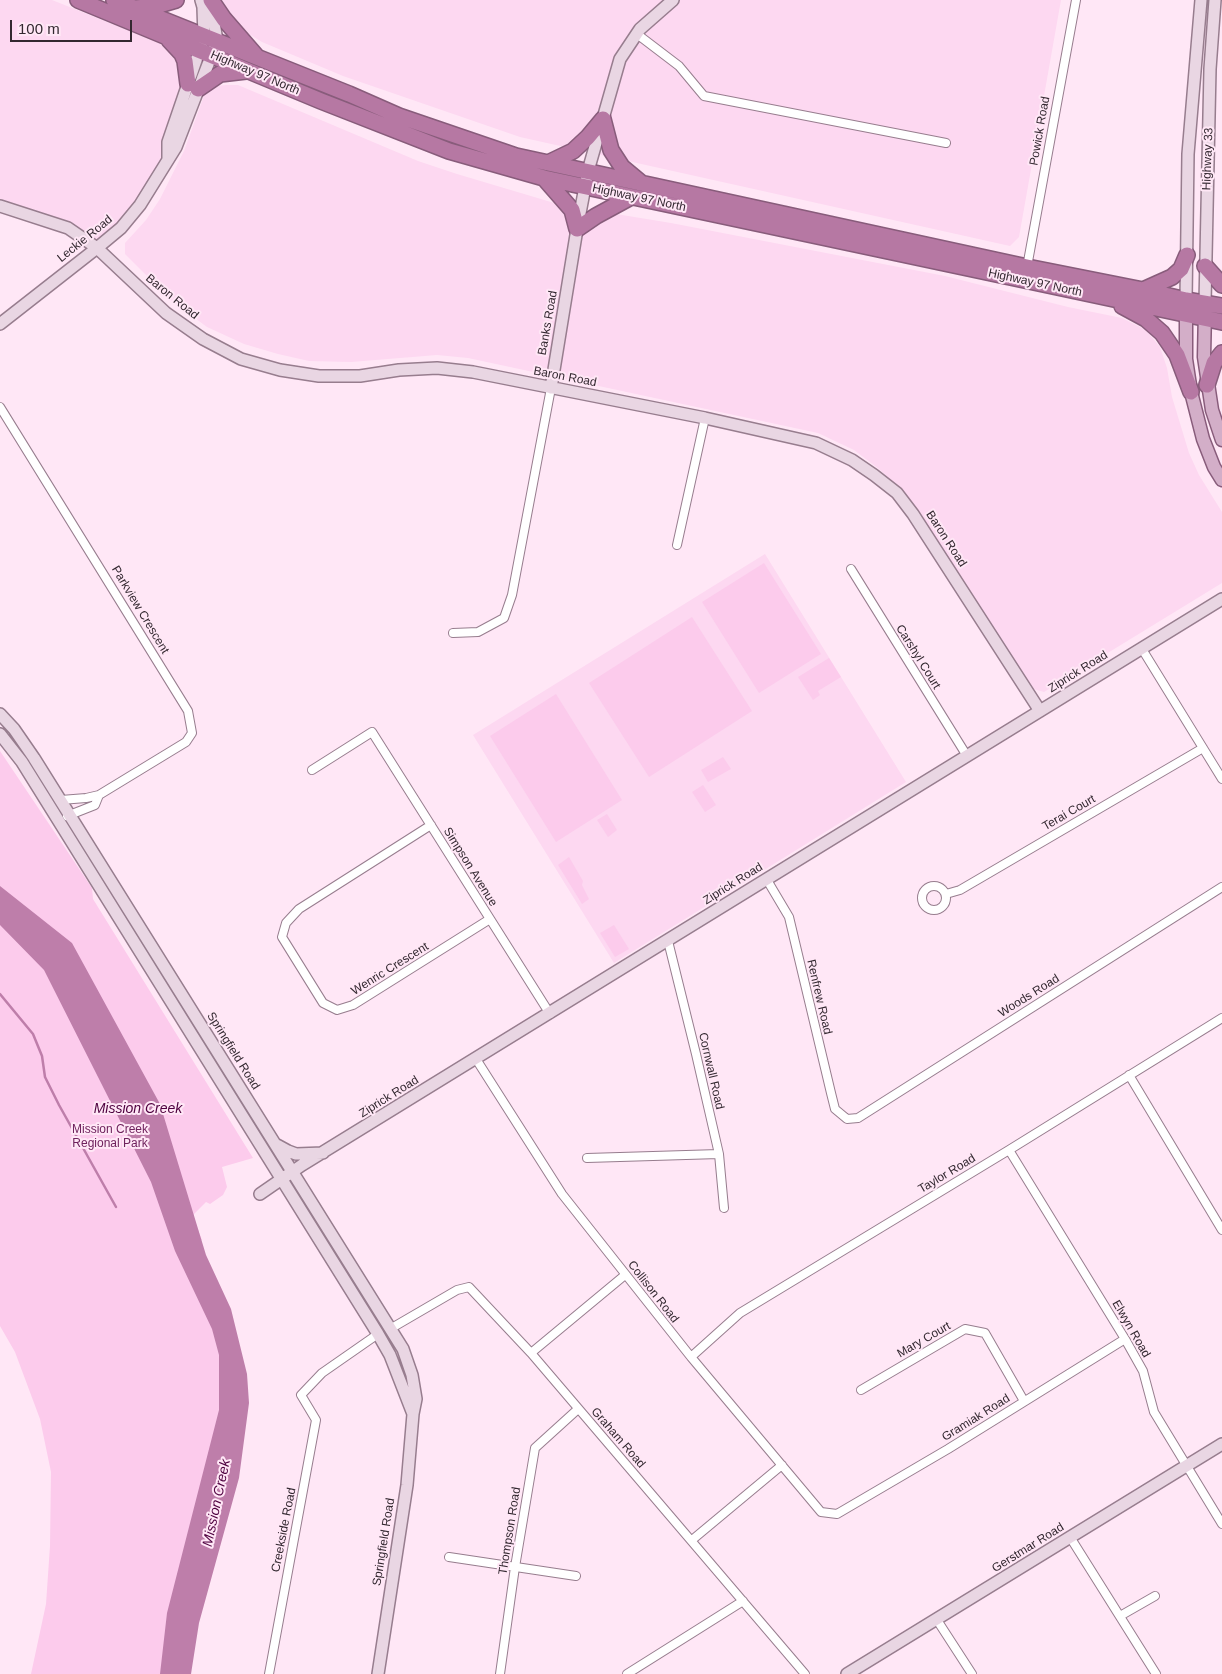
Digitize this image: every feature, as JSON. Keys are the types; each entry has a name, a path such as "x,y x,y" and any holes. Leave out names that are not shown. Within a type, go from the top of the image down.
{"highway":[{"name":"Highway 97 North","path":"78,0 166,37 208,46"},
{"name":"Highway 97 North","path":"114,0 208,46 253,64 349,94 399,116 516,156 1027,267 1143,290 1186,308"},
{"path":"135,9 176,0"},
{"path":"166,37 182,54 193,87 220,74 253,64 210,0"},
{"name":"Highway 97 North","path":"253,64 321,101 449,151 544,178 1108,298 1205,311 1222,322"},
{"path":"548,163 573,151 603,119"},
{"path":"603,119 611,150 622,167 641,183"},
{"path":"544,178 572,210 577,229 631,197"},
{"path":"1143,290 1172,277 1181,269 1187,255"},
{"path":"1205,266 1222,285"},
{"path":"1006,276 1027,267"},
{"path":"1108,298 1146,319 1162,333 1177,355 1191,392"},
{"name":"Highway 97 North","path":"1205,311 1222,306"},
{"path":"1208,385 1214,362 1222,353"}],"main road":[{"path":"1186,308 1186,359 1191,392 1203,439 1214,467 1222,480"},
{"path":"1205,311 1204,358 1212,410 1222,440"}],"street":[{"name":"Leckie Road","path":"201,0 208,46"},
{"name":"Leckie Road","path":"0,324 121,228 140,206 164,169 168,159 168,142 193,87 208,46 210,0"},
{"name":"Banks Road","path":"453,633 478,632 504,618 512,595 551,388 588,171 620,58 640,29 672,0"},
{"name":"Powick Road","path":"1027,267 1076,0"},
{"name":"Highway 33","path":"1186,308 1188,154 1201,0"},
{"name":"Highway 33","path":"1205,311 1210,69 1215,0"},
{"path":"637,34 679,66 704,96 946,143"},
{"name":"Baron Road","path":"0,206 68,228 97,248 166,313 203,339 241,358 280,370 319,376 360,376 399,370 437,368 474,372 705,418 816,444 852,460 897,493 913,514 1040,711"},
{"name":"Parkview Crescent","path":"0,407 188,711 192,733 186,742 99,795 61,800"},
{"path":"676,545 705,418"},
{"name":"Carshyl Court","path":"851,569 967,756"},
{"name":"Ziprick Road","path":"260,1194 293,1171 1222,599"},
{"path":"1142,649 1222,779"},
{"name":"Springfield Road","path":"0,714 14,729 61,800 403,1349 412,1375 416,1399 407,1485 378,1674"},
{"name":"Simpson Avenue","path":"312,770 372,732 550,1014"},
{"name":"Springfield Road","path":"0,734 22,762 378,1334 390,1355 413,1414"},
{"name":"Terai Court","path":"946,894 960,890 1203,748"},
{"name":"Parkview Crescent","path":"57,818 94,805 99,795"},
{"name":"Wenric Crescent","path":"431,825 299,908 286,922 282,937 323,1003 337,1010 353,1005 490,919"},
{"name":"Renfrew Road","path":"767,880 788,916 835,1109 847,1119"},
{"name":"Woods Road","path":"847,1119 858,1118 1222,887"},
{"name":"Cornwall Road","path":"668,941 719,1154 724,1208"},
{"name":"Taylor Road","path":"690,1357 740,1313 1222,1018"},
{"name":"Collison Road","path":"476,1059 562,1194 690,1357 821,1512 837,1514"},
{"path":"1129,1075 1222,1230"},
{"path":"275,1144 296,1154 325,1153"},
{"name":"Elwyn Road","path":"1009,1150 1125,1339 1142,1371 1154,1412 1222,1524"},
{"path":"587,1158 719,1154"},
{"path":"531,1353 625,1275"},
{"name":"Graham Road","path":"390,1329 457,1290 470,1287 531,1353 805,1674"},
{"name":"Mary Court","path":"861,1390 965,1329 985,1333 1024,1401"},
{"name":"Creekside Road","path":"269,1674 316,1420 301,1395 322,1373 378,1334"},
{"name":"Gramiak Road","path":"837,1514 948,1449 1125,1339"},
{"name":"Thompson Road","path":"500,1674 515,1567 535,1448 578,1409"},
{"name":"Gerstmar Road","path":"847,1674 1222,1444"},
{"path":"692,1540 782,1465"},
{"path":"1070,1538 1156,1674"},
{"path":"449,1557 576,1576"},
{"path":"1120,1616 1155,1596"},
{"path":"628,1674 743,1601"},
{"path":"937,1620 972,1674"}],"shaded area":[{"path":"0,0 52,0 168,46 180,61 183,85 165,152 155,174 134,206 116,227 97,241 67,221 0,201"},
{"path":"218,0 1061,0 1019,237 1010,246 520,137 343,76 262,42 241,29"},
{"path":"238,85 418,161 561,205 671,223 945,276 1068,307 1122,318 1146,330 1160,347 1167,368 1172,397 1189,453 1199,475 1222,512 1222,583 1044,692 1030,688 897,486 854,450 818,433 468,358 437,355 351,362 309,361 244,344 207,327 172,301 125,254 125,243 146,220 160,199 184,151 205,93 215,86"},
{"path":"765,554 906,782 614,963 473,735"}],"green space":[{"path":"764,563 821,654 759,693 702,602"},
{"path":"692,617 752,711 649,777 589,683"},
{"path":"829,658 841,677 818,691 820,695 813,700 798,677"},
{"path":"556,694 622,800 556,842 490,736"},
{"name":"Mission Creek Regional Park","path":"0,751 92,888 93,899 253,1158 222,1167 227,1187 223,1195 210,1204 206,1202 194,1214 202,1240 189,1247 219,1345 225,1406 164,1674 31,1674 46,1604 50,1546 51,1472 40,1419 15,1352 0,1326"},
{"path":"723,757 731,769 708,782 701,770"},
{"path":"703,785 716,805 705,812 692,792"},
{"path":"607,814 617,830 608,837 597,820"},
{"path":"569,857 583,881 582,885 589,899 582,904 558,865"},
{"path":"614,925 629,949 615,957 600,933"}],"water":[{"name":"Mission Creek","path":"0,886 72,943 160,1104 206,1255 231,1309 247,1374 249,1403 239,1478 199,1623 191,1674 160,1674 167,1613 219,1410 219,1355 212,1329 175,1251 151,1182 44,970 0,925"}],"waterway":[{"path":"0,994 33,1034 42,1056 45,1077 116,1207"}]}
